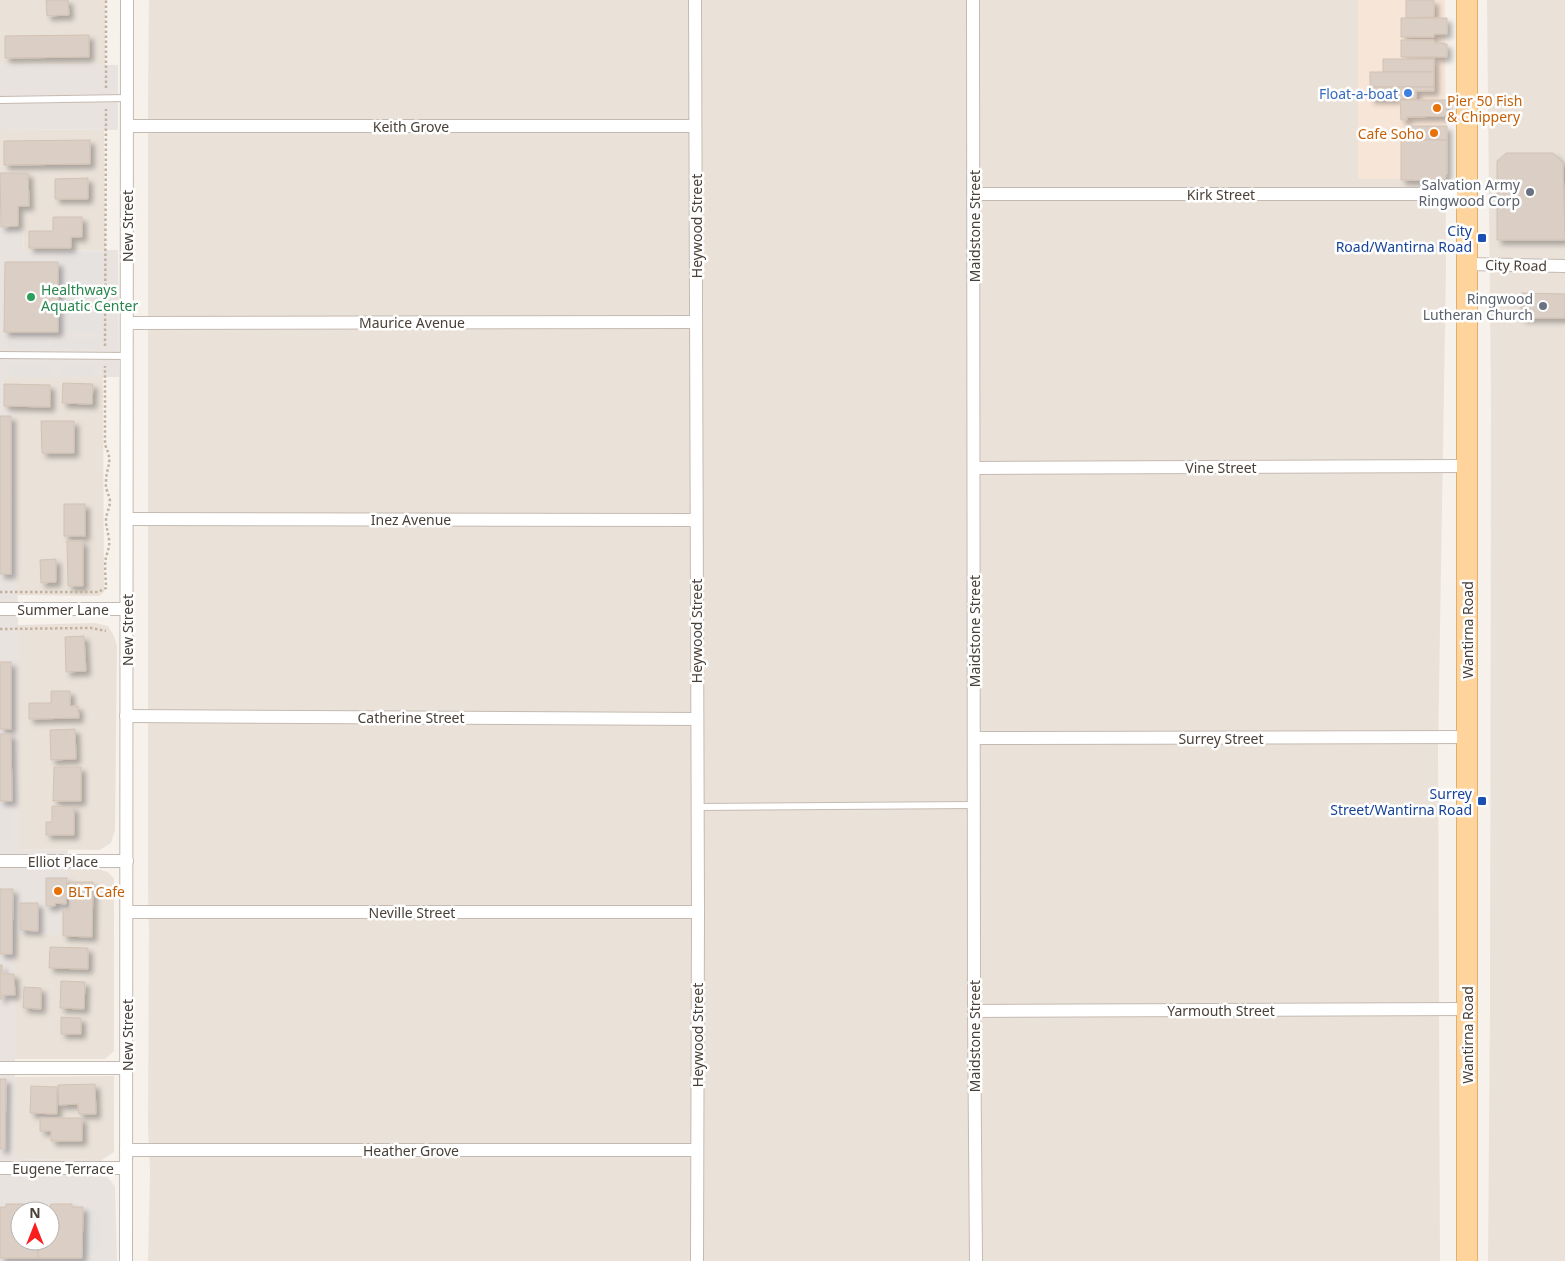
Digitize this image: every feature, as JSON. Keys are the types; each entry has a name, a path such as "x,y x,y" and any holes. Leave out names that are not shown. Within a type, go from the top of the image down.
{"main road":[{"name":"Wantirna Road","path":"1467,0 1467,1261"}],"street":[{"name":"New Street","path":"126,1261 127,0"},
{"name":"Heywood Street","path":"695,0 698,912 697,1261"},
{"name":"Maidstone Street","path":"973,0 976,1261"},
{"name":"Keith Grove","path":"127,126 695,126"},
{"name":"Kirk Street","path":"974,194 1468,194"},
{"name":"City Road","path":"1467,264 1565,266"},
{"name":"Maurice Avenue","path":"127,323 696,322"},
{"name":"Vine Street","path":"974,468 1468,466"},
{"name":"Inez Avenue","path":"127,519 696,520"},
{"name":"Summer Lane","path":"0,610 127,610"},
{"name":"Catherine Street","path":"126,716 697,719"},
{"name":"Surrey Street","path":"974,738 1467,737"},
{"name":"Elliot Place","path":"0,861 127,862"},
{"name":"Neville Street","path":"127,912 698,912"},
{"name":"Yarmouth Street","path":"974,1011 1467,1009"},
{"path":"0,1068 127,1068"},
{"name":"Heather Grove","path":"126,1150 696,1150"},
{"name":"Eugene Terrace","path":"0,1168 126,1168"}],"lane":[{"path":"0,100 127,98"},
{"path":"0,355 127,356"},
{"path":"697,807 974,805"}],"path":[{"path":"0,592 98,592 106,588 106,558 109,552 109,538 106,529 106,517 110,499 106,489 106,480 110,454 105,445 106,0"},
{"path":"0,628 91,628 106,631"}],"shaded area":[{"path":"0,0 105,0 105,65 0,64"},
{"path":"149,0 1445,0 1446,269 1438,750 1440,1261 148,1261 150,1170 148,1128"},
{"path":"1358,0 1445,0 1445,179 1358,179"},
{"path":"1487,0 1565,0 1565,1261 1488,1261 1491,407"},
{"path":"0,64 118,65 118,130 0,129"},
{"path":"0,129 104,130 105,250 24,251 23,231 19,227 0,227"},
{"path":"0,227 19,227 23,231 24,251 118,250 119,377 4,377 3,410 14,411 18,625 18,849 68,850 68,907 62,908 62,935 15,934 15,1159 102,1160 102,1175 107,1177 115,1186 117,1261 0,1261"},
{"path":"58,252 103,252 103,332 58,332"},
{"path":"8,338 48,338 48,348 8,349"},
{"path":"53,338 101,338 100,348 53,348"},
{"path":"9,365 53,365 53,377 9,377"},
{"path":"59,365 94,365 94,377 59,377"},
{"path":"4,377 103,377 104,592 99,596 16,595 14,411 3,410"},
{"path":"95,623 108,626 117,646 115,830 111,843 100,850 18,849 18,625"},
{"path":"0,801 12,801 12,839 0,839"},
{"path":"68,868 97,869 108,872 114,879 114,1051 105,1059 14,1059 15,934 62,907 68,907"},
{"path":"114,1076 114,1152 102,1160 15,1159 14,1077"},
{"path":"85,1210 102,1210 102,1254 85,1254"}],"building":[{"path":"46,0 68,0 69,15 47,16"},
{"path":"1406,0 1434,0 1434,17 1406,18"},
{"path":"1401,18 1447,18 1447,34 1434,34 1434,37 1401,37"},
{"path":"89,35 89,57 5,58 5,36"},
{"path":"1401,40 1434,40 1434,43 1447,44 1447,57 1401,57"},
{"path":"1383,59 1434,59 1434,72 1383,72"},
{"path":"1370,72 1434,72 1434,87 1370,87"},
{"path":"1370,87 1434,87 1434,91 1416,91 1416,99 1370,99"},
{"path":"1400,100 1447,100 1447,116 1407,117 1407,120 1401,120"},
{"path":"1410,126 1447,126 1447,140 1421,140 1421,133 1410,133"},
{"path":"90,140 90,164 4,165 4,141"},
{"path":"1401,140 1447,140 1447,173 1444,181 1401,180"},
{"name":"Salvation Army Ringwood Corp","path":"1506,153 1553,153 1563,163 1565,240 1497,240 1497,161"},
{"path":"0,173 28,173 29,206 18,206 18,226 1,227"},
{"path":"88,178 88,199 55,199 55,179"},
{"path":"53,217 82,217 82,237 71,237 71,248 29,248 29,231 53,231"},
{"name":"Healthways Aquatic Center","path":"5,262 58,262 58,332 4,332"},
{"name":"Ringwood Lutheran Church","path":"1521,293 1565,294 1565,318 1521,318"},
{"path":"63,383 93,384 92,404 62,403"},
{"path":"4,384 50,385 50,407 4,406"},
{"path":"0,416 11,416 11,574 0,574"},
{"path":"41,421 74,421 74,453 42,453"},
{"path":"64,504 85,504 85,536 64,536"},
{"path":"67,541 83,541 83,586 68,586"},
{"path":"56,559 56,582 41,583 40,560"},
{"path":"84,636 86,671 66,672 65,637"},
{"path":"0,662 11,662 11,729 0,729"},
{"path":"51,691 70,691 70,706 78,706 79,718 29,719 29,703 51,703"},
{"path":"75,729 76,759 51,760 50,730"},
{"path":"0,734 11,734 12,801 0,801"},
{"path":"54,767 81,767 81,801 53,801"},
{"path":"52,806 74,807 74,835 46,835 46,822 52,822"},
{"path":"46,878 67,878 66,904 55,903 55,906 46,906"},
{"path":"70,882 93,882 92,937 63,936 63,910 70,910"},
{"path":"0,889 13,889 12,954 0,954"},
{"path":"20,903 38,903 38,931 20,930"},
{"path":"50,947 88,948 88,969 49,968"},
{"path":"0,965 2,965 2,974 14,974 15,995 2,995 2,999 0,999"},
{"path":"61,981 85,982 84,1009 60,1008"},
{"path":"24,987 41,988 41,1009 23,1008"},
{"path":"61,1017 81,1018 81,1034 61,1034"},
{"path":"0,1079 6,1079 5,1149 0,1149"},
{"path":"95,1084 96,1114 79,1114 78,1104 59,1105 58,1085"},
{"path":"31,1086 57,1087 57,1114 30,1113"},
{"path":"40,1118 82,1118 82,1141 51,1141 51,1131 40,1131"},
{"path":"6,1204 10,1204 10,1251 38,1251 38,1258 0,1258 0,1207 6,1207"},
{"path":"60,1204 72,1204 72,1207 83,1207 82,1258 38,1258 38,1251 60,1251"}],"place":[{"name":"Float-a-boat","path":"1408,93"},
{"name":"Pier 50 Fish & Chippery","path":"1437,108"},
{"name":"Cafe Soho","path":"1434,133"},
{"name":"Salvation Army Ringwood Corp","path":"1530,192"},
{"name":"City Road/Wantirna Road","path":"1482,238"},
{"name":"Healthways Aquatic Center","path":"31,297"},
{"name":"Ringwood Lutheran Church","path":"1543,306"},
{"name":"Surrey Street/Wantirna Road","path":"1482,801"},
{"name":"BLT Cafe","path":"58,891"}]}
